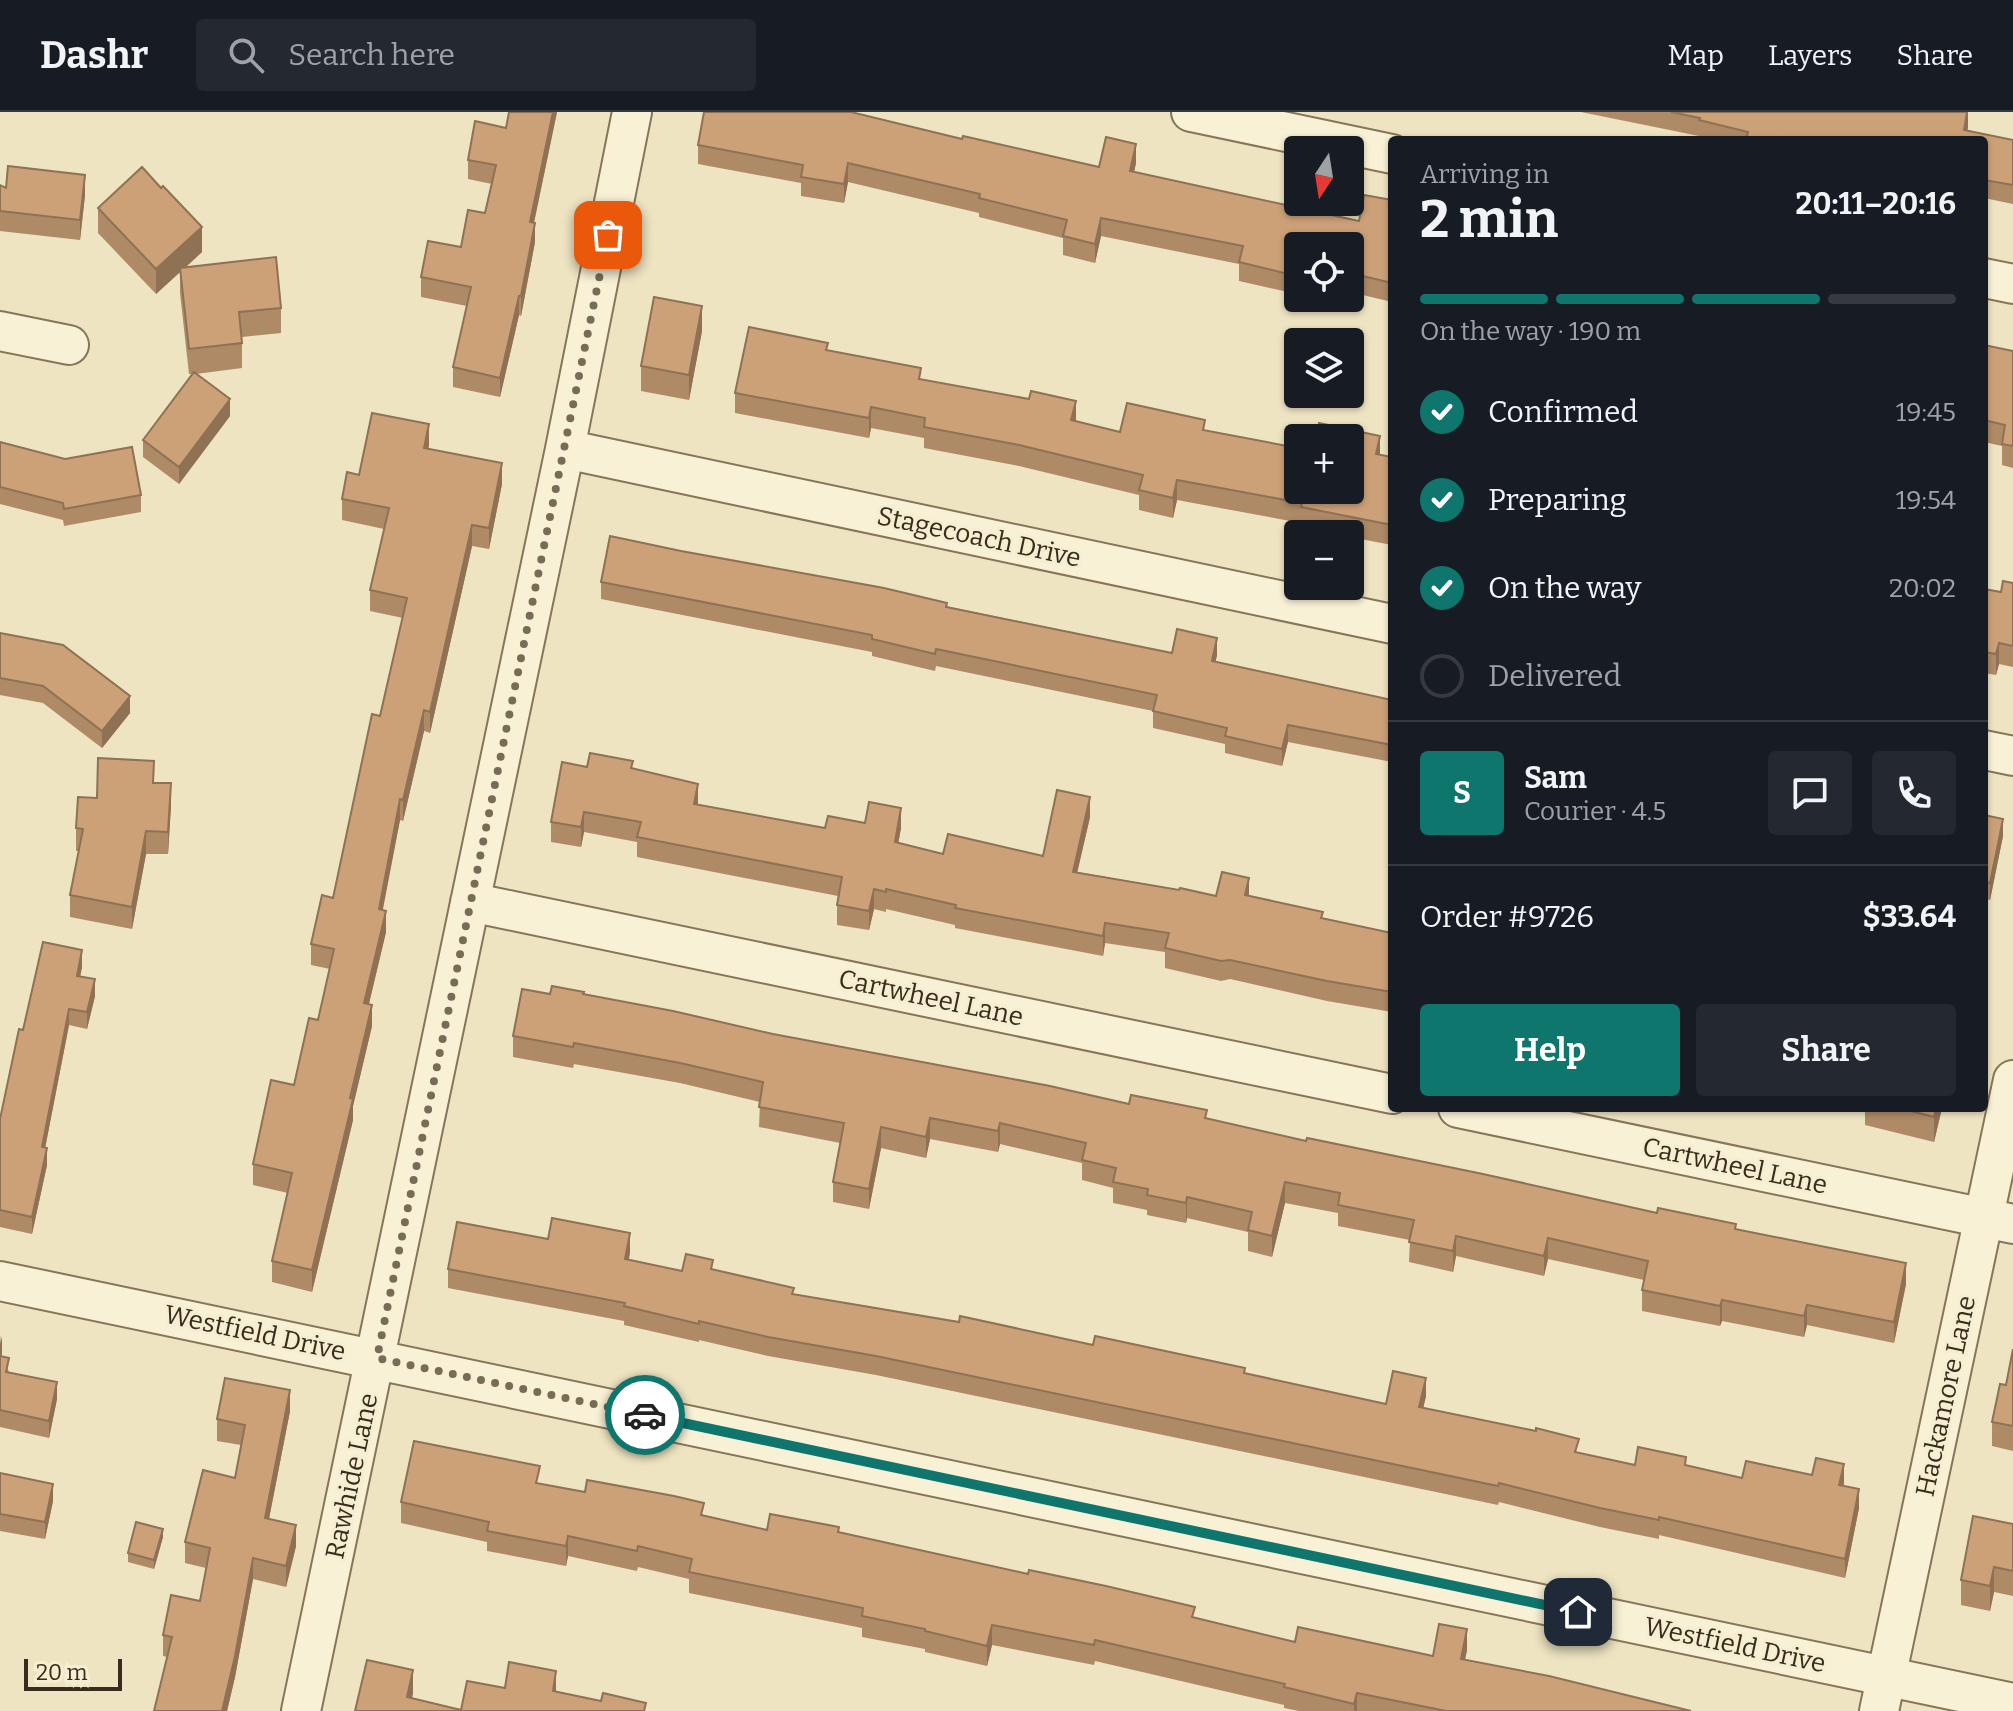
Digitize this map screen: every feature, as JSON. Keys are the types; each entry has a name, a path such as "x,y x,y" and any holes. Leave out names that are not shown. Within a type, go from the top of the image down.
{"street":[{"name":"Rawhide Lane","path":"301,1711 377,1358 632,112"},
{"path":"1191,112 1388,153"},
{"path":"1988,279 2013,284"},
{"path":"0,331 69,345"},
{"name":"Stagecoach Drive","path":"565,449 1388,623"},
{"path":"1988,751 2013,756"},
{"name":"Cartwheel Lane","path":"470,902 1388,1093"},
{"name":"Hackamore Lane","path":"1882,1694 1999,1221 2013,1080"},
{"name":"Cartwheel Lane","path":"1477,1112 1999,1221"},
{"name":"Westfield Drive","path":"0,1281 377,1358 1882,1694 2013,1703"}],"building":[{"path":"509,112 553,112 530,222 535,223 521,296 500,378 453,367 471,287 421,277 428,241 461,247 468,210 485,213 496,165 468,160 475,121 506,128"},
{"path":"704,112 851,112 1099,167 1106,137 1136,144 1130,171 1284,205 1284,216 1336,216 1359,221 1360,216 1364,216 1364,195 1388,199 1388,282 1364,276 1364,232 1284,232 1284,273 1239,262 1243,246 1101,218 1095,244 1063,236 1067,220 979,198 980,194 848,163 844,184 801,177 803,165 698,145"},
{"path":"1671,112 1967,112 1964,130 2013,140 2013,185 1988,181 1988,136 1747,136 1748,132"},
{"path":"8,166 85,175 80,220 0,211 0,185 6,188"},
{"path":"142,167 202,227 156,269 98,208"},
{"path":"276,257 281,308 239,312 242,343 189,349 180,268"},
{"path":"654,297 702,306 689,375 641,366"},
{"path":"749,327 828,343 826,350 921,368 919,379 1029,399 1031,391 1076,401 1071,420 1120,432 1127,403 1205,420 1203,430 1284,445 1284,500 1177,480 1173,498 1139,490 1143,475 1019,445 924,427 925,418 871,407 869,418 735,393"},
{"path":"1988,346 2013,351 2013,446 2002,444 2005,425 1988,421"},
{"path":"194,372 230,399 179,467 143,440"},
{"path":"372,413 429,424 424,448 502,463 489,528 472,525 430,712 424,710 403,800 400,799 379,909 386,911 364,1003 372,1005 312,1270 272,1261 292,1173 253,1164 271,1080 294,1085 309,1018 318,1020 334,949 311,944 322,895 333,898 372,714 380,716 407,598 370,590 389,508 342,499 347,472 359,475"},
{"path":"1364,433 1380,436 1376,454 1388,456 1388,524 1301,507 1302,504 1364,504"},
{"path":"0,442 65,459 132,447 141,495 64,509 63,503 0,487"},
{"path":"610,536 884,588 947,603 946,607 1172,653 1177,629 1217,638 1212,661 1388,699 1388,744 1288,725 1282,749 1225,736 1227,728 1153,711 1157,695 936,649 935,654 872,639 872,635 601,582"},
{"path":"2003,581 2013,583 2013,646 1999,643 1996,654 1988,653 1988,590 2001,592"},
{"path":"0,633 63,645 130,696 102,731 43,686 0,678"},
{"path":"590,753 633,761 631,768 698,784 694,804 825,828 828,816 865,823 869,802 901,808 895,842 943,854 948,834 1043,856 1057,790 1090,797 1073,872 1216,896 1222,872 1249,878 1245,895 1323,912 1321,918 1388,932 1388,991 1165,948 1169,933 1105,923 1103,936 955,908 956,905 886,889 886,892 874,889 869,911 837,905 842,877 637,837 641,822 584,812 581,827 551,822 562,762 587,767"},
{"path":"98,758 154,761 153,783 171,783 168,832 146,831 132,907 70,895 83,829 76,828 78,797 97,798"},
{"path":"1988,816 2003,819 1988,883"},
{"path":"43,942 82,950 77,976 95,979 87,1012 69,1009 42,1147 47,1148 32,1217 0,1210 0,1119 19,1029 23,1030"},
{"path":"552,986 773,1034 1050,1086 1129,1104 1131,1095 1207,1110 1205,1118 1306,1141 1307,1138 1483,1174 1657,1213 1658,1208 1736,1224 1735,1229 1906,1263 1894,1322 1807,1305 1804,1316 1722,1300 1720,1306 1642,1290 1648,1261 1548,1238 1544,1256 1456,1236 1453,1251 1409,1242 1414,1220 1338,1205 1340,1193 1285,1182 1272,1236 1248,1230 1252,1212 1187,1197 1186,1203 1147,1195 1148,1189 1113,1182 1116,1168 1082,1160 1086,1143 1000,1123 998,1131 930,1118 926,1137 881,1127 869,1189 833,1182 844,1123 759,1107 763,1082 574,1043 573,1047 513,1036 522,989 550,994"},
{"path":"1915,1112 1935,1112 1934,1117"},
{"path":"552,1218 630,1233 625,1259 682,1271 686,1254 713,1260 711,1269 794,1288 792,1294 959,1322 960,1316 1093,1345 1095,1336 1245,1368 1244,1373 1386,1404 1393,1371 1426,1378 1419,1407 1579,1439 1575,1452 1635,1465 1638,1447 1686,1457 1685,1465 1742,1478 1746,1461 1812,1475 1816,1458 1844,1464 1839,1485 1859,1489 1845,1559 1659,1517 1659,1520 1600,1508 1499,1483 1498,1486 876,1356 699,1321 699,1324 624,1306 625,1303 448,1269 457,1222 548,1239"},
{"path":"2013,1349 2013,1426 1992,1422 2000,1384 2006,1385"},
{"path":"0,1356 9,1358 6,1372 57,1382 49,1421 0,1410"},
{"path":"225,1378 290,1390 265,1518 296,1525 286,1566 253,1558 222,1711 154,1711 172,1637 163,1635 171,1595 200,1601 210,1548 185,1542 203,1470 235,1478 245,1425 217,1419"},
{"path":"414,1441 540,1466 536,1483 585,1492 587,1480 674,1496 704,1503 701,1515 767,1530 770,1514 839,1527 838,1532 1195,1607 1192,1617 1295,1642 1298,1627 1433,1656 1439,1624 1467,1629 1461,1659 1549,1676 1691,1711 1446,1711 1357,1693 1354,1704 1284,1687 1285,1684 1095,1640 1094,1645 992,1625 987,1646 862,1616 863,1608 689,1572 692,1559 638,1546 637,1551 568,1536 566,1546 487,1531 489,1522 401,1502"},
{"path":"0,1473 53,1484 45,1522 0,1514"},
{"path":"1973,1516 2013,1524 2013,1571 1994,1567 1990,1586 1961,1580"},
{"path":"136,1522 163,1529 154,1560 128,1553"},
{"path":"367,1660 413,1670 407,1697 461,1710 467,1681 505,1688 509,1662 556,1671 553,1691 601,1701 603,1693 646,1703 644,1711 355,1711"}],"way so far":[{"path":"608,235 377,1358 645,1415"}],"route":[{"path":"645,1415 1578,1612"}]}
